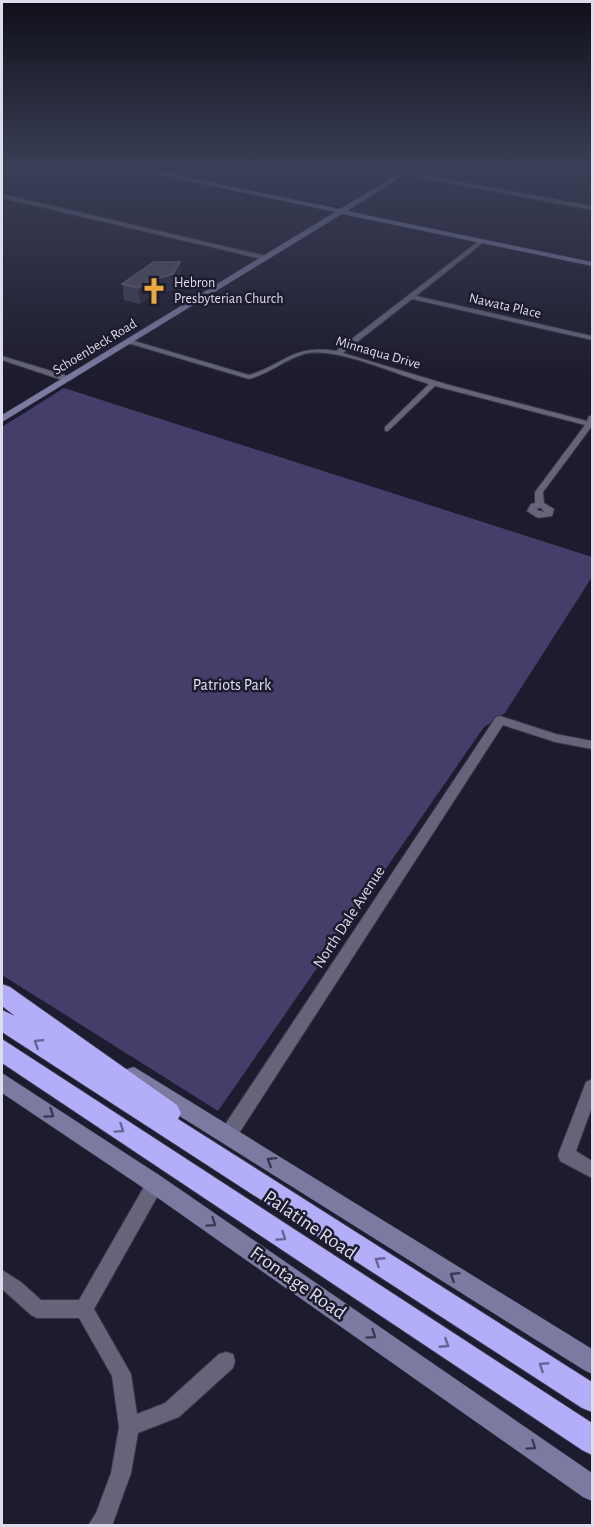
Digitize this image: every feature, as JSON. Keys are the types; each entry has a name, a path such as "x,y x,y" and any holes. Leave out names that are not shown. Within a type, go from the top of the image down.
{"highway":[{"path":"2,993 349,1241"},
{"name":"Palatine Road","path":"2,1020 592,1398"},
{"name":"Palatine Road","path":"2,1050 592,1440"}],"street":[{"path":"173,236 266,258"},
{"name":"Schoenbeck Road","path":"2,419 301,236"},
{"path":"459,236 592,264"},
{"path":"337,354 482,241"},
{"name":"Nawata Place","path":"412,297 592,338"},
{"name":"Minnaqua Drive","path":"128,342 249,377 265,373 295,354 313,350 337,354 434,383 591,420"},
{"path":"2,358 68,379"},
{"path":"388,429 434,383"},
{"path":"540,505 539,492 591,420"},
{"name":"North Dale Avenue","path":"228,1134 500,720 555,738 592,745"},
{"path":"2,993 592,1362"},
{"name":"Frontage Road","path":"2,1082 155,1184 592,1488"},
{"path":"592,1087 566,1155 592,1170"},
{"path":"84,1309 155,1184"},
{"path":"2,1279 37,1309 84,1309"},
{"path":"84,1309 121,1374 129,1427 121,1473 104,1520 98,1526"},
{"path":"129,1427 172,1410 226,1361"}],"green space":[{"name":"Patriots Park","path":"64,388 592,557 592,577 505,713 484,727 218,1111 2,975 2,427"}],"building":[{"path":"154,262 180,262 173,274 155,279 138,288 122,284"}],"place":[{"name":"Hebron Presbyterian Church","path":"154,291"}]}
